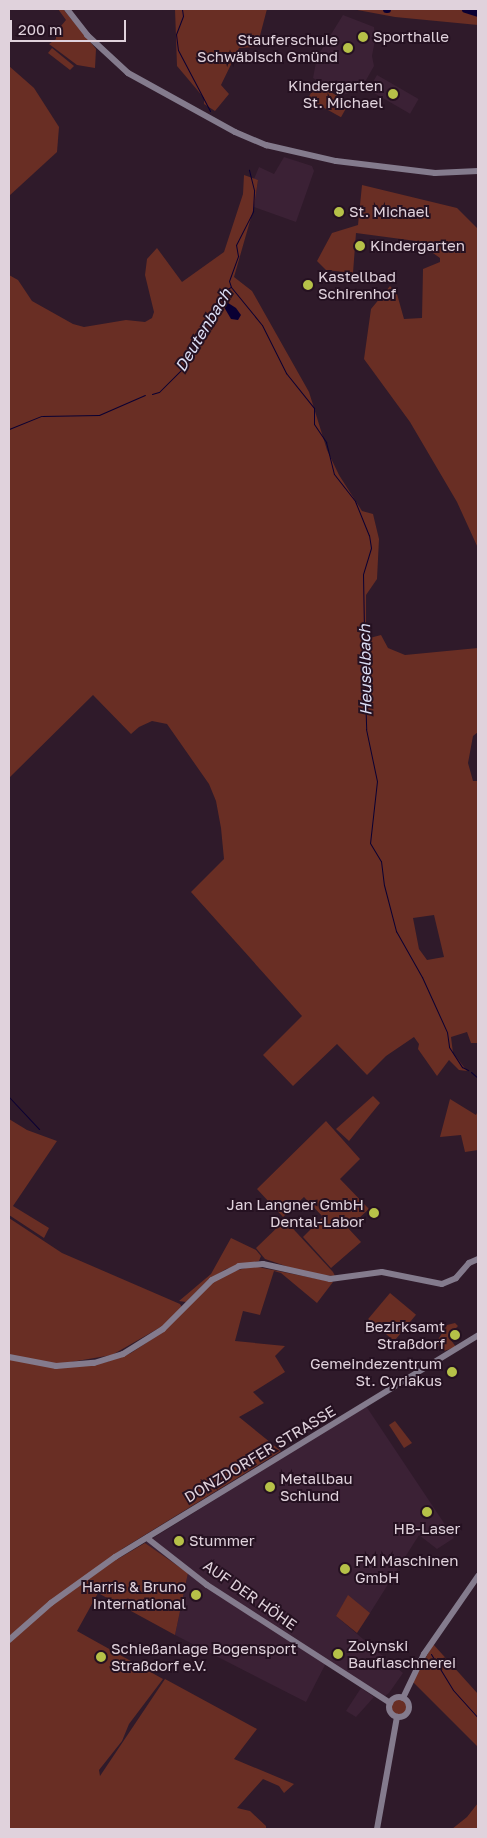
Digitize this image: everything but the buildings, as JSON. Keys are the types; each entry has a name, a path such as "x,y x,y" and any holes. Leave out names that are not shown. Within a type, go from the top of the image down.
{"main road":[{"path":"67,9 87,35 120,67 253,140 290,152 340,162 435,173 478,171"},
{"path":"9,1357 56,1366 109,1359 156,1335 204,1287 231,1269 262,1264 306,1276 334,1279 382,1272 442,1284 456,1278 469,1263 478,1259"},
{"name":"DONZDORFER STRASSE","path":"9,1640 51,1603 131,1547 478,1335"},
{"name":"AUF DER HÖHE","path":"147,1538 207,1585 390,1703"},
{"path":"403,1698 424,1654 478,1576"},
{"path":"394,1698 403,1698 408,1702 409,1710 403,1716 397,1717 390,1712 390,1703 394,1698"},
{"path":"377,1829 397,1717"}],"shaded area":[{"path":"58,9 63,9 96,49 95,68 77,65 49,44 56,39 56,32 66,20"},
{"path":"175,9 267,9 257,47 239,48 221,85 229,94 215,111 204,104 204,98 177,66"},
{"path":"352,9 478,9 478,25 395,17"},
{"name":"Stauferschule Schwäbisch Gmünd","path":"343,15 374,27 375,40 372,56 374,66 361,89 343,95 313,78 317,57"},
{"path":"52,48 74,66 70,70 48,53"},
{"path":"9,66 34,88 59,127 57,152 9,196"},
{"name":"Kindergarten St. Michael","path":"377,75 419,99 410,114 368,90"},
{"path":"316,84 349,102 341,117 308,99"},
{"path":"284,157 312,166 314,171 296,222 254,207 258,180 254,179 259,167 274,174"},
{"path":"244,175 258,180 254,207 234,277 252,291 309,392 327,450 339,475 362,511 373,514 379,539 377,579 366,595 366,639 381,635 388,648 405,655 478,648 478,732 473,736 468,763 473,781 478,781 478,1043 471,1043 467,1032 451,1037 453,1053 467,1071 459,1070 449,1060 437,1076 418,1049 419,1044 414,1037 386,1056 367,1075 337,1044 293,1086 263,1055 302,1016 191,892 224,859 221,828 216,801 209,784 167,724 152,721 139,727 131,734 93,695 9,778 9,275 18,280 32,301 73,324 84,327 126,320 145,322 152,318 154,312 145,275 147,259 157,248 182,282 224,252 243,194","holes":["434,915 444,957 427,960 419,949 413,918"]},
{"path":"362,185 457,208 478,229 478,548 457,502 410,422 364,359 371,309 390,286 397,294 404,319 422,318 423,269 440,262 440,258 416,241 356,233 353,273 326,270 317,261 332,233 358,225"},
{"path":"225,301 236,308 241,315 238,320 231,319 224,307"},
{"path":"373,1096 380,1103 349,1141 336,1129"},
{"path":"450,1099 476,1115 478,1111 478,1150 465,1152 461,1135 440,1137"},
{"path":"9,1119 27,1130 57,1141 13,1206 49,1228 44,1238 9,1215"},
{"path":"326,1121 360,1159 340,1179 369,1209 348,1228 361,1242 331,1268 303,1237 323,1217 304,1197 283,1217 257,1189"},
{"path":"9,1218 62,1253 180,1304 182,1307 166,1324 112,1355 59,1364 9,1355"},
{"path":"285,1220 335,1276 309,1274 265,1259 256,1248"},
{"path":"231,1238 256,1250 261,1256 259,1261 226,1269 208,1280 186,1302 179,1301 211,1274"},
{"path":"253,1266 333,1282 317,1303 281,1273 274,1271 260,1315 243,1311 235,1341 285,1346 275,1356 285,1372 253,1392 264,1403 239,1417 281,1451 122,1549 115,1557 116,1560 145,1543 188,1573 175,1635 98,1593 77,1631 163,1679 129,1724 122,1741 99,1770 100,1776 165,1679 257,1729 234,1759 294,1784 284,1793 279,1786 263,1779 237,1808 250,1811 266,1826 266,1829 9,1829 9,1359 59,1368 107,1362 131,1353 161,1333 209,1284 227,1273"},
{"path":"390,1293 416,1315 394,1341 368,1319"},
{"path":"455,1323 458,1326 448,1336 456,1347 444,1351 436,1343 447,1325"},
{"path":"366,1406 454,1538 437,1549 419,1535 370,1613 348,1596 336,1616 403,1673 389,1693 384,1697 327,1661 306,1702 175,1635 188,1573 145,1543"},
{"path":"395,1421 412,1443 404,1448 389,1425"},
{"path":"348,1595 370,1613 357,1633 336,1616"},
{"path":"433,1644 478,1694 478,1747 413,1682"},
{"path":"361,1688 374,1697 356,1717 346,1711"},
{"path":"399,1699 405,1701 407,1707 405,1713 399,1715 393,1713 391,1707 393,1701"},
{"path":"478,1803 478,1829 452,1829 467,1817"}],"waterway":[{"name":"Deutenbach","path":"182,9 183,16 176,34 178,50 210,111"},
{"path":"465,9 478,13"},
{"name":"Deutenbach","path":"152,394 159,392 185,366 200,329 223,291 231,287 229,281 238,256 236,245 253,211 254,190 249,170"},
{"name":"Heuselbach","path":"231,287 262,325 286,373 314,408 314,424 326,442 334,474 355,501 369,535 371,548 363,574 366,729 377,781 370,843 381,861 384,885 396,931 422,977 447,1032 449,1047 462,1067 468,1070"},
{"name":"Deutenbach","path":"9,429 42,416 99,415 145,395"},
{"name":"Heuselbach","path":"471,1072 478,1078"},
{"name":"Deutenbach","path":"9,1097 39,1129"},
{"path":"431,1654 453,1690 478,1718"}],"place":[{"name":"Sporthalle","path":"363,37"},
{"name":"Stauferschule Schwäbisch Gmünd","path":"348,48"},
{"name":"Kindergarten St. Michael","path":"393,94"},
{"name":"St. Michael","path":"339,212"},
{"name":"Kindergarten","path":"360,246"},
{"name":"Kastellbad Schirenhof","path":"308,285"},
{"name":"Jan Langner GmbH Dental-Labor","path":"374,1213"},
{"name":"Bezirksamt Straßdorf","path":"455,1335"},
{"name":"Gemeindezentrum St. Cyriakus","path":"452,1372"},
{"name":"Metallbau Schlund","path":"270,1487"},
{"name":"HB-Laser","path":"427,1512"},
{"name":"Stummer","path":"179,1541"},
{"name":"FM Maschinen GmbH","path":"345,1569"},
{"name":"Harris & Bruno International","path":"196,1595"},
{"name":"Zolynski Bauflaschnerei","path":"338,1654"},
{"name":"Schießanlage Bogensport Straßdorf e.V.","path":"101,1657"}]}
